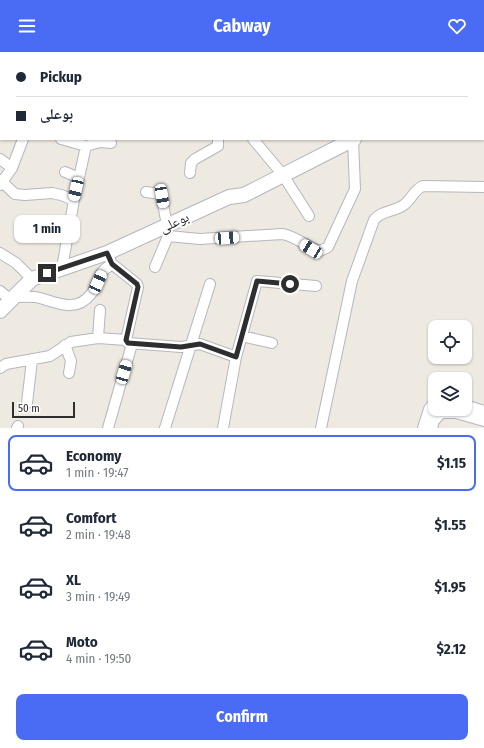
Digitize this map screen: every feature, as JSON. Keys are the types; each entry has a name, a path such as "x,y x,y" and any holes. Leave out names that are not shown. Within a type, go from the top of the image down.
{"street":[{"path":"23,140 12,168 1,182 15,194 25,195 52,193 74,200"},
{"path":"65,140 86,146 100,142 111,143"},
{"path":"190,173 191,163 195,159 218,146 218,140"},
{"path":"254,140 283,175 309,216"},
{"name":"بوعلی","path":"0,311 32,279 62,268 109,259 168,230 229,197 244,195 351,140"},
{"path":"168,230 200,239 282,234 290,236 311,249 320,251 328,247 355,189 353,140"},
{"path":"62,268 74,200 86,146"},
{"path":"0,159 12,168"},
{"path":"65,172 79,178"},
{"path":"321,428 352,281 374,220 379,214 405,204 418,188 422,186 484,187"},
{"path":"146,192 161,194 168,230 155,267"},
{"path":"0,253 16,263 32,279"},
{"path":"0,291 13,298 38,298 61,305 70,306 78,304 86,300 92,294 109,259 137,284 138,287 129,342 108,428"},
{"path":"223,428 236,357 257,281 316,286"},
{"path":"165,428 210,284"},
{"path":"98,338 100,310"},
{"path":"242,336 272,342"},
{"path":"0,368 6,364 50,356 71,342 98,338 181,347 191,344 200,344 236,357"},
{"path":"65,345 71,361 70,373"},
{"path":"27,403 32,360"},
{"path":"472,407 484,411"},
{"path":"423,428 428,412"},
{"path":"432,428 434,421 441,413 456,413 484,421"}],"route":[{"path":"47,273 107,253 112,264 137,284 138,287 126,340 128,343 181,347 191,344 200,344 236,357 257,281 290,284"}]}
